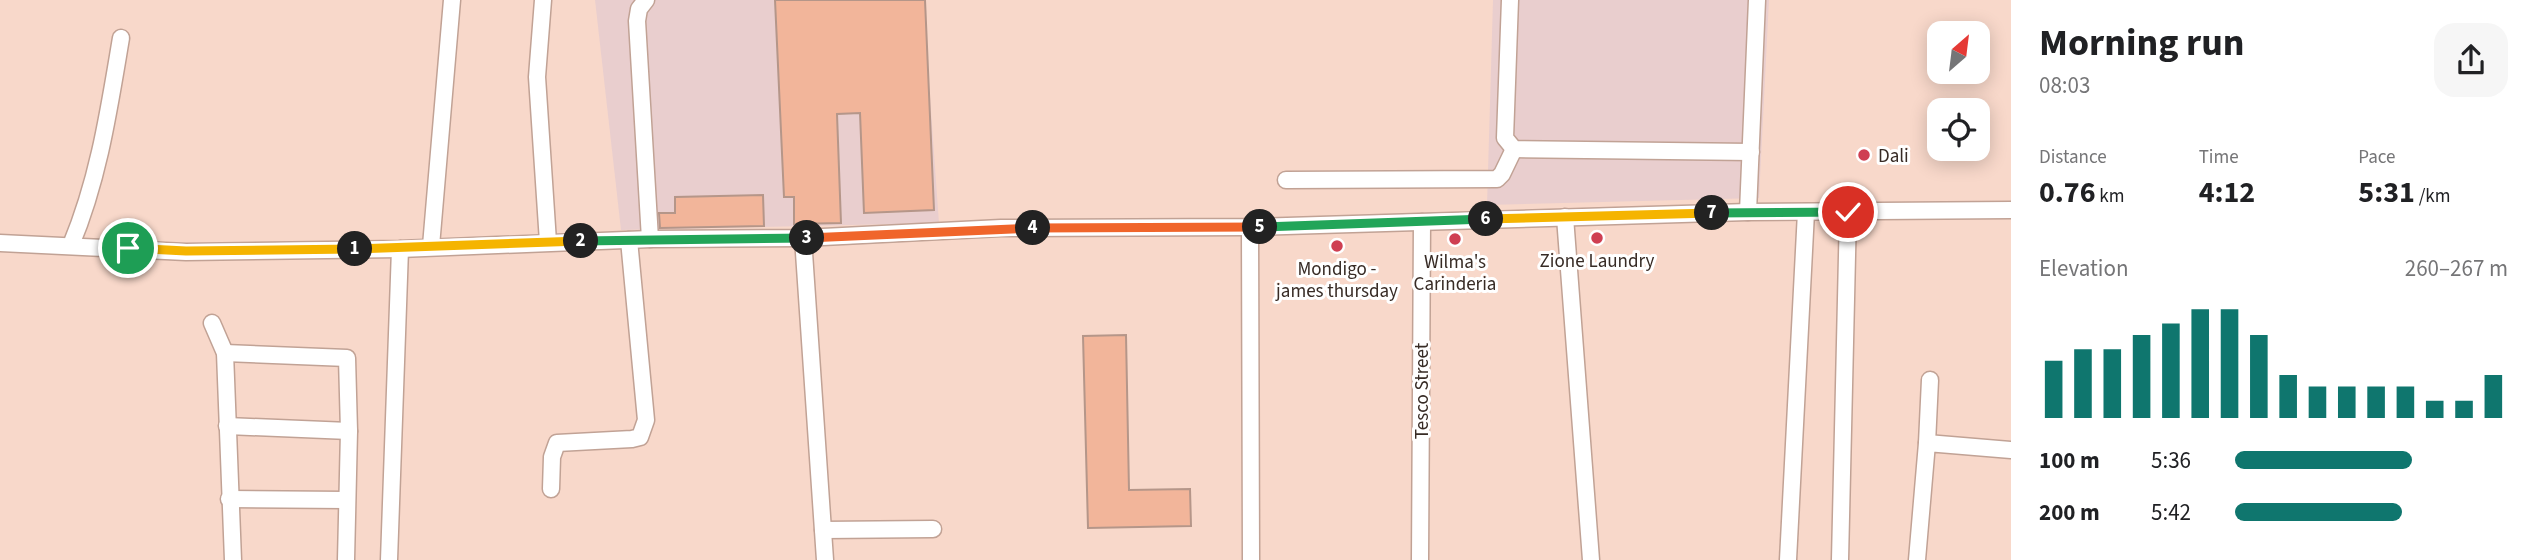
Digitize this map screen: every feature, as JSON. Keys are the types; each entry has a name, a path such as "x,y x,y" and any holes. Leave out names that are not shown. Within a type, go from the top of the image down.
{"street":[{"path":"431,246 452,0"},
{"path":"543,0 537,76 548,242"},
{"path":"646,0 639,9 637,21 650,239"},
{"path":"1510,0 1506,138 1514,149"},
{"path":"1748,212 1757,0"},
{"path":"71,244 87,207 100,160 121,38"},
{"path":"1514,149 1751,152"},
{"path":"1286,180 1497,179 1514,149"},
{"path":"0,243 186,251 400,248 650,239 803,238 1001,229 1250,227 1748,212 2011,210"},
{"path":"1788,560 1806,212"},
{"path":"1840,560 1848,212"},
{"path":"1565,217 1591,560"},
{"name":"Tesco Street","path":"1420,560 1422,222"},
{"path":"1250,227 1251,560"},
{"path":"803,238 825,560"},
{"path":"551,489 552,457 556,443 632,439 640,437 644,430 646,420 629,240"},
{"path":"389,560 400,248"},
{"path":"212,323 225,354 233,560"},
{"path":"225,354 346,358 349,431 346,560"},
{"path":"1917,560 1930,380"},
{"path":"227,426 349,431"},
{"path":"1927,443 2011,450"},
{"path":"229,499 346,500"},
{"path":"823,530 933,529"}],"shaded area":[{"path":"595,0 923,0 939,223 621,230"},
{"path":"1493,0 1769,0 1759,198 1487,205"}],"building":[{"path":"775,0 925,0 934,210 864,213 860,113 837,114 841,223 794,224 794,197 784,197"},
{"path":"763,195 764,226 660,228 659,213 675,213 675,197"},
{"path":"1126,335 1129,490 1190,489 1191,526 1088,528 1083,336"}],"place":[{"name":"Dali","path":"1864,155"},
{"name":"Zione Laundry","path":"1597,238"},
{"name":"Wilma's Carinderia","path":"1455,239"},
{"name":"Mondigo - james thursday","path":"1337,246"}],"route":[{"path":"128,248 186,251 400,248 650,239 803,238 1001,229 1250,227 1748,212 1848,212"}]}
